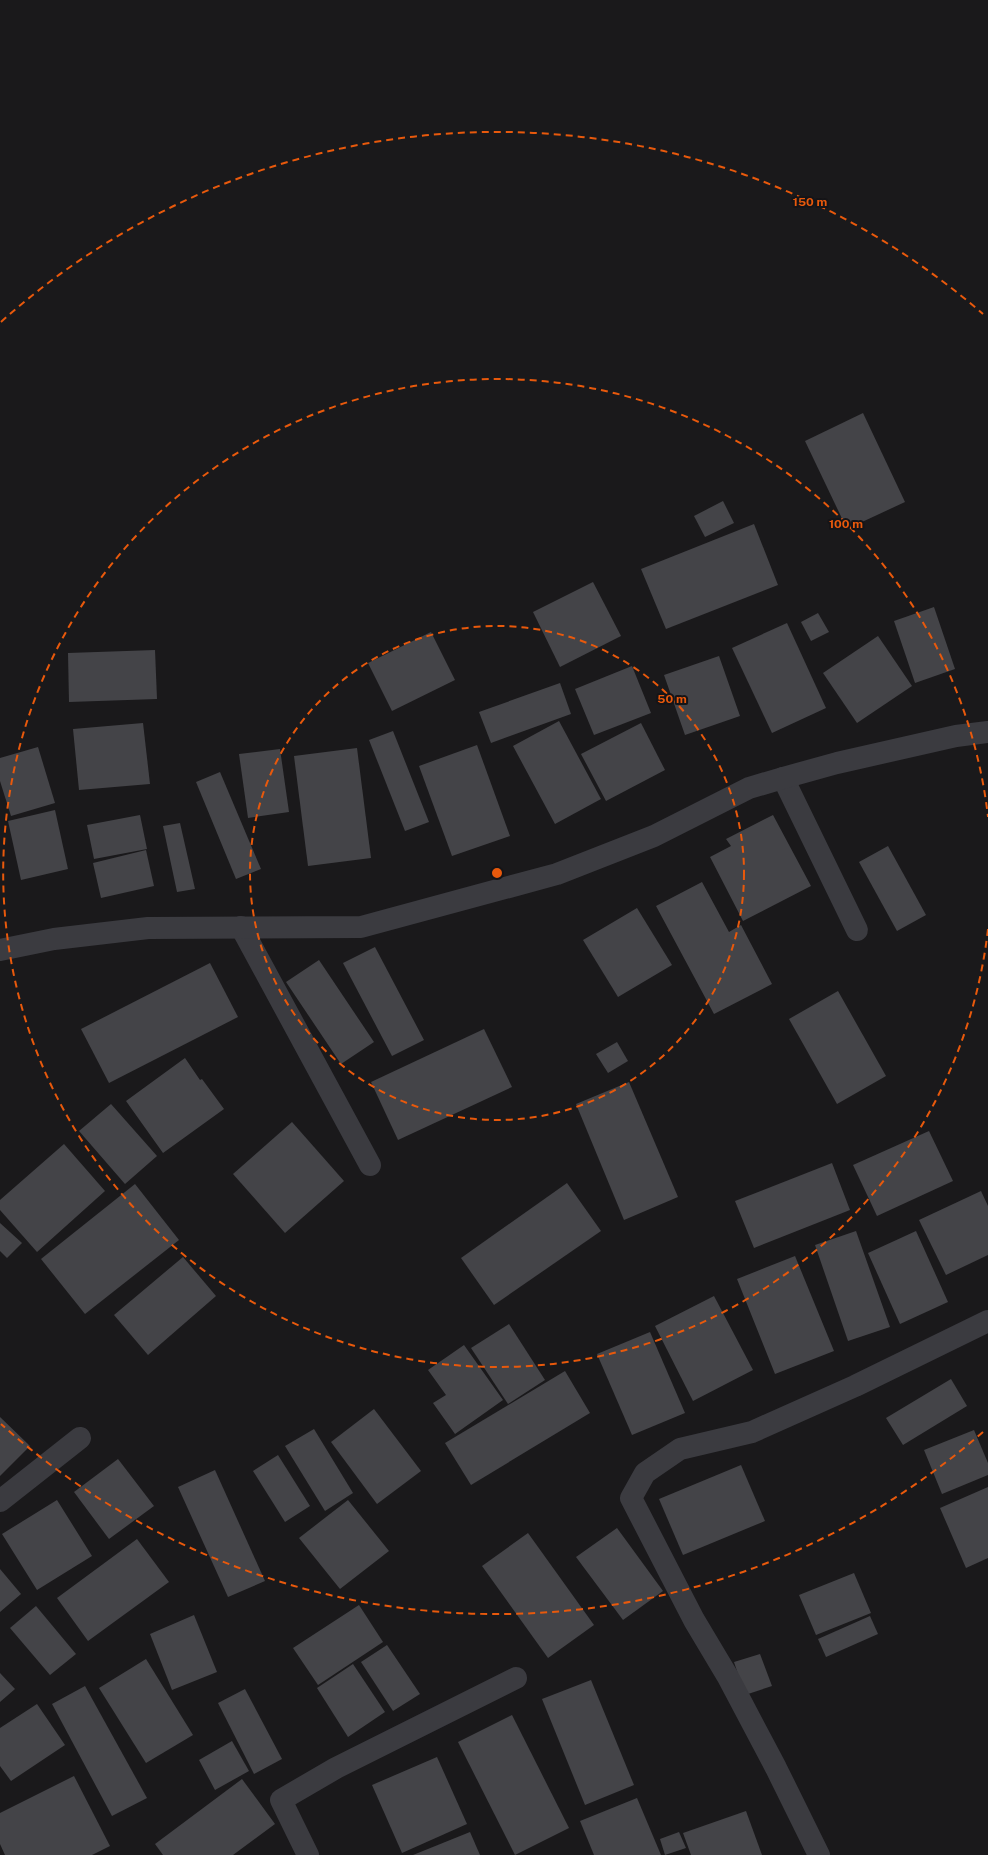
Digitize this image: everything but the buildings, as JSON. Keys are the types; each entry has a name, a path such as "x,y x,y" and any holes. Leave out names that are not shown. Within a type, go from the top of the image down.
{"street":[{"path":"0,950 54,939 148,928 361,927 557,874 654,836 750,788 837,763 949,738 988,732"},
{"path":"783,778 857,930"},
{"path":"241,927 370,1164"},
{"path":"819,1855 776,1768 728,1677 684,1601 632,1498 645,1473 680,1449 752,1432 855,1386 988,1321"},
{"path":"0,1501 80,1438"},
{"path":"308,1855 280,1800 336,1768 516,1678"}]}
